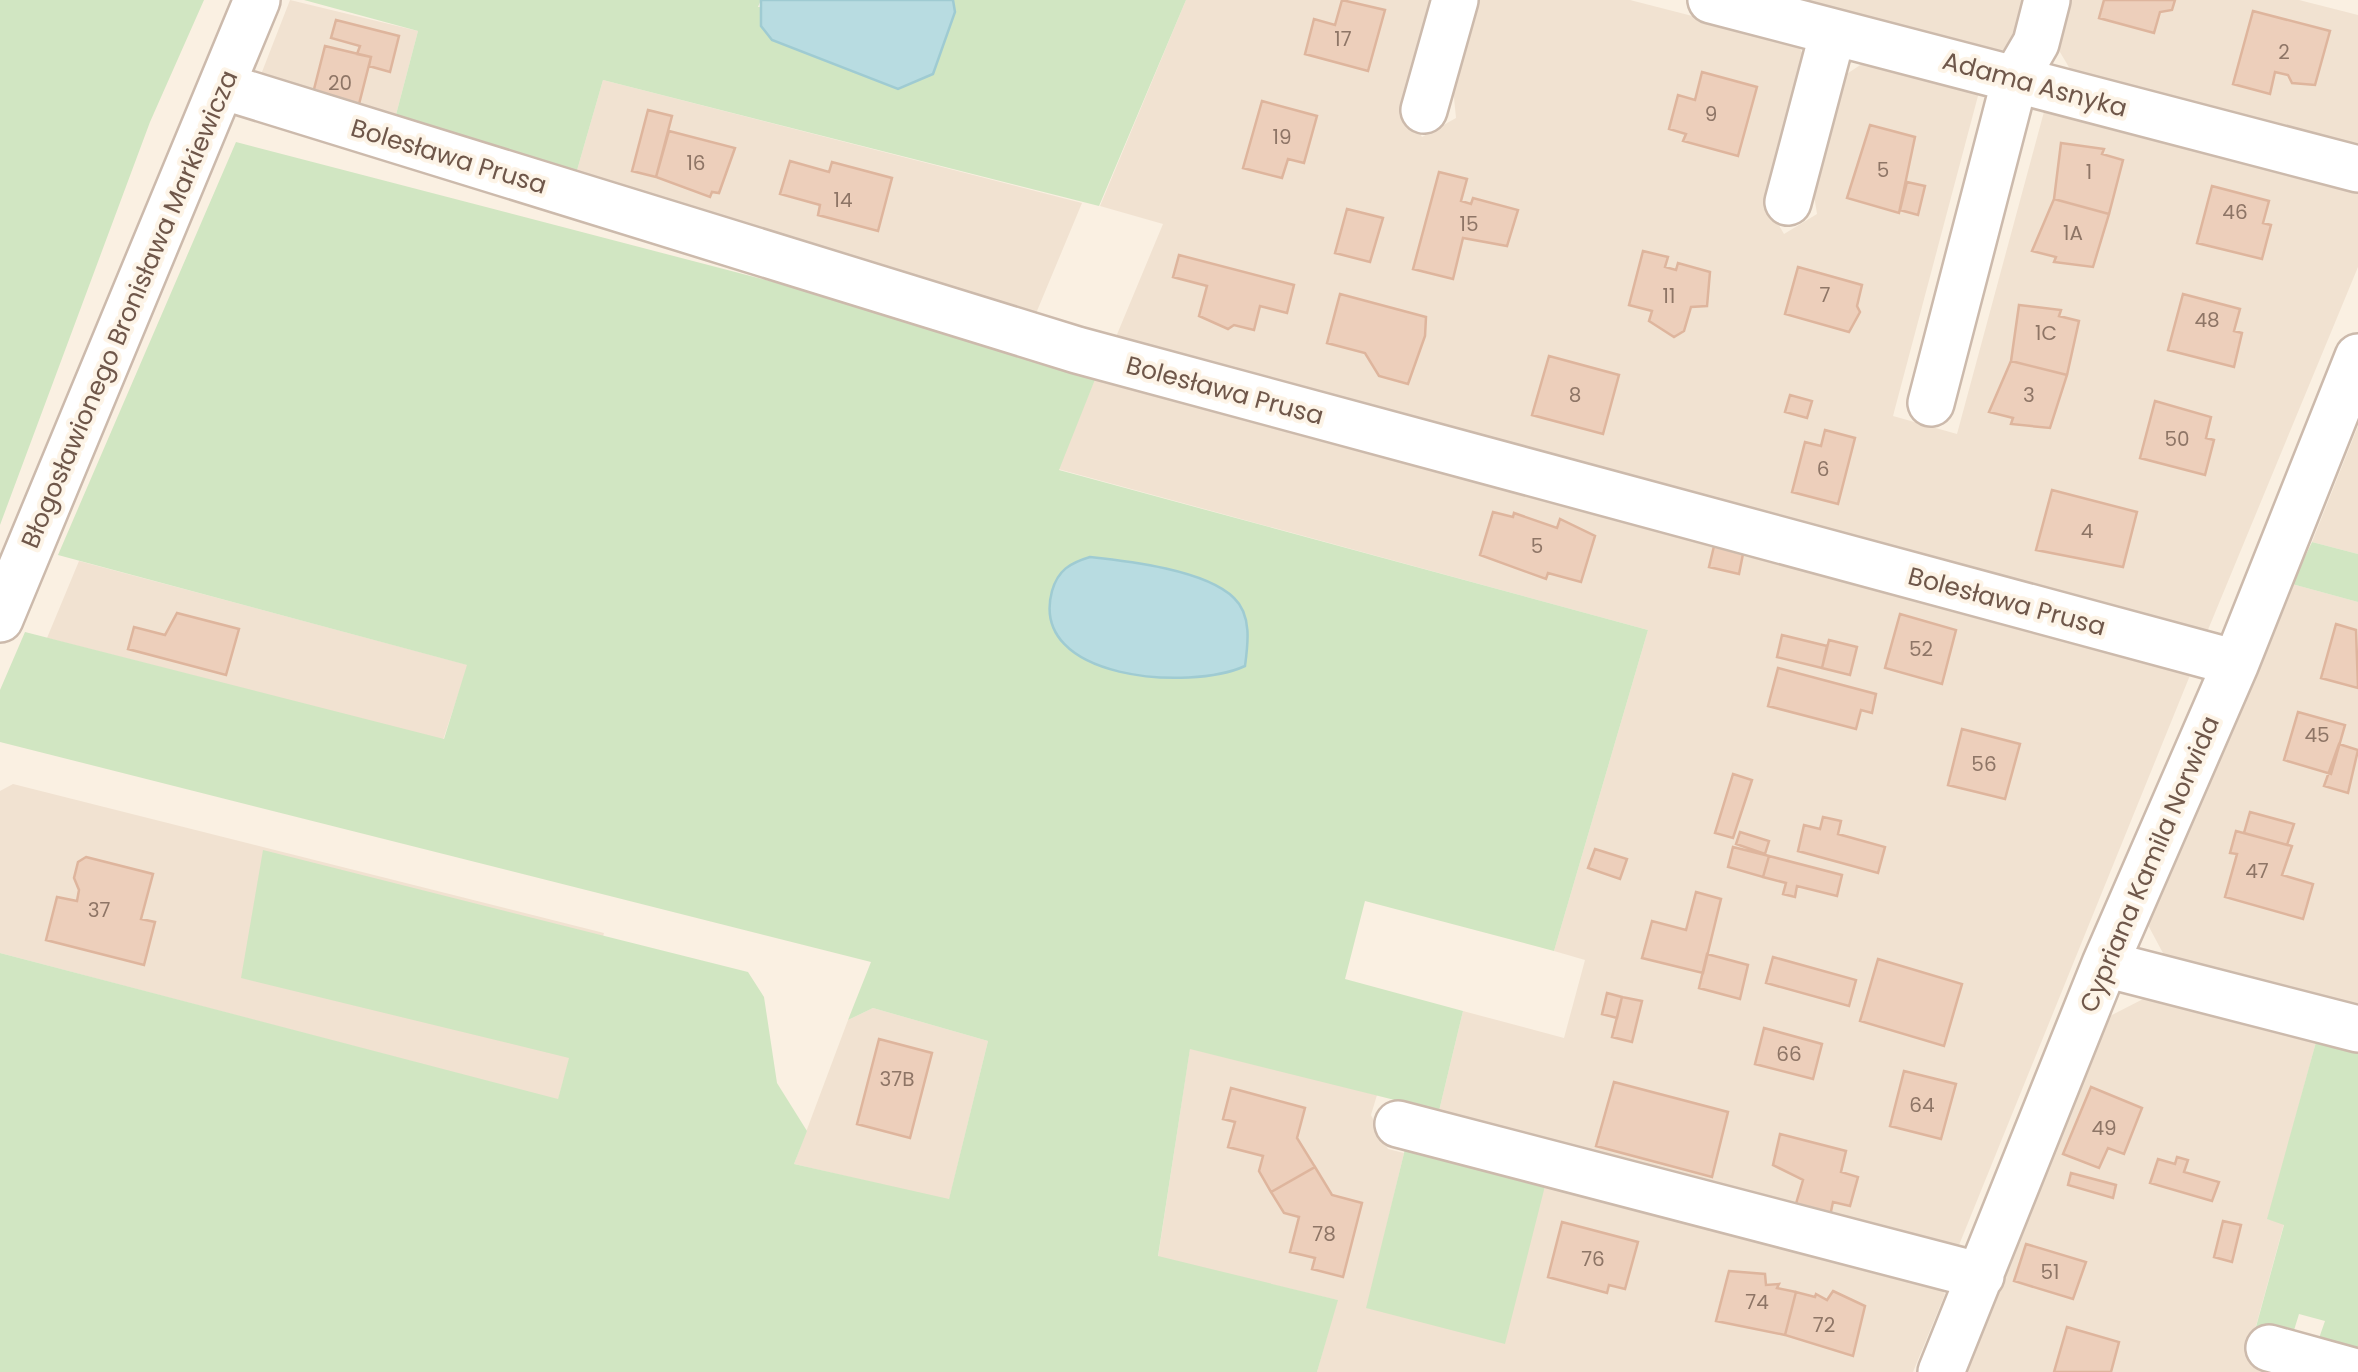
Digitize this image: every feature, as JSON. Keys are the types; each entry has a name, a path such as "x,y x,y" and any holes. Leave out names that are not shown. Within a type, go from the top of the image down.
{"street":[{"name":"Błogosławionego Bronisława Markiewicza","path":"0,619 257,0"},
{"path":"1424,110 1455,0"},
{"name":"Adama Asnyka","path":"1712,0 1758,6 1832,32 2358,169"},
{"path":"1930,404 2015,79 2036,43 2047,0"},
{"path":"1788,202 1832,32"},
{"name":"Bolesława Prusa","path":"222,86 1078,350 2236,662"},
{"name":"Cypriana Kamila Norwida","path":"1941,1372 2105,964 2236,662 2358,358"},
{"path":"2105,964 2358,1030"},
{"path":"1398,1124 1980,1276"},
{"path":"2294,1342 2356,1372"}],"shaded area":[{"path":"290,0 418,31 387,149 246,113"},
{"path":"1186,0 1441,0 1404,104 1422,137 1456,118 1453,88 1476,0 1630,0 1797,43 1812,72 1785,177 1764,200 1784,234 1817,214 1812,183 1839,79 1868,60 1979,92 1893,416 1957,434 2045,108 2358,191 2358,267 2205,637 1113,344 1163,224 1100,206"},
{"path":"1806,0 2037,0 2028,34 2000,52"},
{"path":"2065,0 2299,0 2358,15 2358,146 2070,69 2054,42"},
{"path":"603,80 1082,203 1032,323 569,198"},
{"path":"1100,367 2195,663 1957,1250 1439,1111 1463,1011 1564,1038 1585,960 1554,951 1648,630 1058,469"},
{"path":"2358,426 2358,554 2312,542"},
{"path":"79,561 468,665 443,740 47,638"},
{"path":"2292,584 2358,602 2358,1007 2164,955 2148,925"},
{"path":"13,784 604,933 558,1100 0,953 0,791"},
{"path":"2147,997 2316,1042 2268,1219 2284,1224 2248,1355 2307,1372 1967,1372 2110,1016"},
{"path":"873,1008 988,1041 949,1200 794,1164 848,1020"},
{"path":"1190,1048 1377,1095 1371,1115 1388,1149 1404,1153 1367,1308 1547,1178 1929,1276 1945,1294 1913,1372 1317,1372 1337,1300 1158,1257"}],"green space":[{"path":"0,0 204,0 150,122 0,525"},
{"path":"304,0 761,0 758,7 955,12 953,0 1186,0 1099,206 603,80 569,198 387,149 418,31"},
{"path":"236,142 1100,367 1059,470 1648,630 1554,951 1365,901 1345,979 1463,1011 1439,1111 1190,1049 1158,1256 1338,1300 1317,1372 0,1372 0,953 558,1099 569,1058 241,978 263,850 748,972 764,997 777,1083 807,1131 794,1164 949,1199 988,1041 873,1008 848,1020 871,962 0,742 0,690 25,632 444,739 467,665 58,555"},
{"path":"2312,542 2358,554 2358,602 2292,584"},
{"path":"2316,1042 2358,1053 2358,1360 2317,1344 2325,1321 2299,1314 2291,1340 2256,1358 2248,1356 2284,1225 2267,1219"},
{"path":"1407,1141 1547,1178 1505,1344 1366,1308"}],"water":[{"path":"761,0 953,0 955,12 933,74 898,89 772,40 761,26"},
{"path":"1090,557 1166,568 1221,588 1244,613 1245,666 1220,674 1154,677 1119,672 1088,661 1064,644 1051,621 1052,591 1058,578 1066,568"}],"building":[{"path":"1342,0 1385,10 1368,71 1305,54 1314,19 1335,25"},
{"path":"2104,0 2175,0 2172,10 2160,12 2154,33 2099,18"},
{"path":"2253,11 2330,31 2315,85 2292,83 2288,75 2275,72 2270,94 2233,84"},
{"path":"336,20 399,36 390,72 369,66 371,57 357,54 360,46 331,38"},
{"path":"325,46 371,57 357,112 311,101"},
{"path":"1702,72 1757,87 1738,156 1683,141 1686,134 1669,129 1678,95 1695,100"},
{"path":"1262,101 1317,116 1304,163 1288,159 1282,178 1243,168"},
{"path":"648,110 672,116 656,177 632,171"},
{"path":"1870,125 1915,137 1899,213 1847,198"},
{"path":"669,131 735,148 719,193 712,192 710,197 656,177"},
{"path":"2061,143 2104,149 2102,154 2123,160 2109,214 2054,199"},
{"path":"790,161 829,172 832,162 892,178 878,231 818,215 820,205 780,194"},
{"path":"1439,172 1467,179 1461,201 1471,204 1473,198 1518,210 1507,246 1463,238 1453,279 1413,269"},
{"path":"1907,182 1925,186 1918,215 1900,210"},
{"path":"2212,186 2269,201 2263,223 2271,225 2262,259 2197,243"},
{"path":"2054,199 2109,214 2093,267 2054,262 2056,257 2032,251"},
{"path":"1347,209 1383,218 1370,262 1335,253"},
{"path":"1643,251 1668,257 1665,267 1676,270 1678,263 1710,272 1707,306 1691,307 1684,331 1674,337 1649,321 1652,311 1629,305"},
{"path":"1179,255 1294,285 1287,313 1260,306 1254,330 1234,325 1228,329 1199,316 1207,286 1173,277"},
{"path":"1798,267 1862,285 1857,306 1860,312 1849,332 1785,314"},
{"path":"1340,294 1426,317 1425,336 1408,384 1379,376 1365,353 1327,343"},
{"path":"2183,294 2240,309 2234,331 2242,333 2234,367 2168,350"},
{"path":"2019,305 2061,310 2059,316 2079,321 2067,375 2011,361"},
{"path":"1549,356 1619,375 1603,434 1532,415"},
{"path":"2011,361 2067,375 2050,428 2011,424 2013,418 1989,412"},
{"path":"1790,395 1812,401 1807,418 1785,412"},
{"path":"2155,401 2211,417 2206,438 2214,440 2205,475 2140,458"},
{"path":"1825,430 1855,438 1838,504 1792,492 1805,442 1821,446"},
{"path":"2052,490 2137,512 2123,567 2036,550"},
{"path":"1493,512 1513,517 1514,513 1557,528 1560,519 1595,536 1581,582 1548,573 1546,579 1480,555"},
{"path":"1715,542 1744,549 1739,574 1709,567"},
{"path":"177,613 239,629 226,675 128,649 134,627 165,635"},
{"path":"1900,614 1956,630 1942,684 1885,668"},
{"path":"2336,624 2356,630 2358,688 2321,678"},
{"path":"1782,635 1827,646 1822,668 1777,657"},
{"path":"1829,640 1857,647 1850,675 1822,668"},
{"path":"1778,668 1876,694 1872,713 1861,710 1856,729 1768,706"},
{"path":"2298,712 2345,725 2331,774 2284,760"},
{"path":"1962,729 2020,744 2005,799 1948,785"},
{"path":"2339,744 2358,750 2348,793 2324,786"},
{"path":"1733,774 1752,780 1733,838 1715,833"},
{"path":"2250,812 2294,824 2287,845 2244,833"},
{"path":"1823,817 1841,821 1838,834 1885,847 1878,873 1798,851 1804,825 1820,829"},
{"path":"2236,831 2292,846 2282,875 2313,884 2303,919 2225,897 2237,854 2230,853"},
{"path":"1740,832 1769,841 1765,854 1736,844"},
{"path":"1733,847 1769,856 1763,877 1728,867"},
{"path":"1595,849 1627,859 1620,879 1588,868"},
{"path":"1769,856 1842,875 1837,896 1797,886 1795,897 1783,894 1786,883 1763,877"},
{"path":"86,857 153,874 141,919 155,922 144,965 46,940 57,897 77,901 79,890 74,878 78,862"},
{"path":"1696,892 1721,899 1703,973 1642,958 1652,921 1686,930"},
{"path":"1707,954 1748,965 1740,999 1699,988"},
{"path":"1773,957 1856,980 1849,1006 1766,983"},
{"path":"1878,959 1962,984 1944,1046 1860,1021"},
{"path":"1607,993 1622,997 1617,1018 1602,1014"},
{"path":"1622,997 1642,1001 1632,1042 1612,1037"},
{"path":"1764,1028 1822,1044 1813,1079 1755,1064"},
{"path":"879,1039 932,1053 910,1138 857,1124"},
{"path":"1904,1071 1956,1084 1941,1139 1890,1126"},
{"path":"1614,1082 1728,1112 1712,1177 1596,1146"},
{"path":"2091,1087 2142,1108 2124,1154 2108,1148 2099,1168 2063,1154"},
{"path":"1231,1088 1305,1108 1297,1138 1315,1167 1271,1192 1259,1171 1263,1156 1228,1147 1235,1122 1223,1119"},
{"path":"1780,1134 1846,1151 1841,1172 1858,1177 1850,1206 1833,1202 1830,1216 1795,1207 1803,1180 1773,1165"},
{"path":"2177,1157 2188,1160 2184,1172 2219,1182 2212,1201 2150,1183 2158,1159 2175,1164"},
{"path":"1315,1167 1332,1195 1362,1203 1343,1277 1312,1269 1315,1258 1290,1252 1299,1217 1284,1213 1271,1192"},
{"path":"2071,1173 2116,1185 2113,1198 2068,1185"},
{"path":"2223,1221 2241,1225 2232,1262 2214,1257"},
{"path":"1562,1222 1638,1242 1625,1289 1609,1285 1607,1293 1548,1277"},
{"path":"2026,1244 2086,1262 2073,1299 2014,1281"},
{"path":"1729,1271 1765,1274 1766,1285 1779,1284 1777,1288 1796,1292 1785,1335 1716,1321"},
{"path":"1833,1291 1865,1306 1853,1356 1785,1335 1796,1292 1815,1297 1816,1294 1827,1300"},
{"path":"2067,1327 2119,1342 2111,1372 2054,1372"}]}
